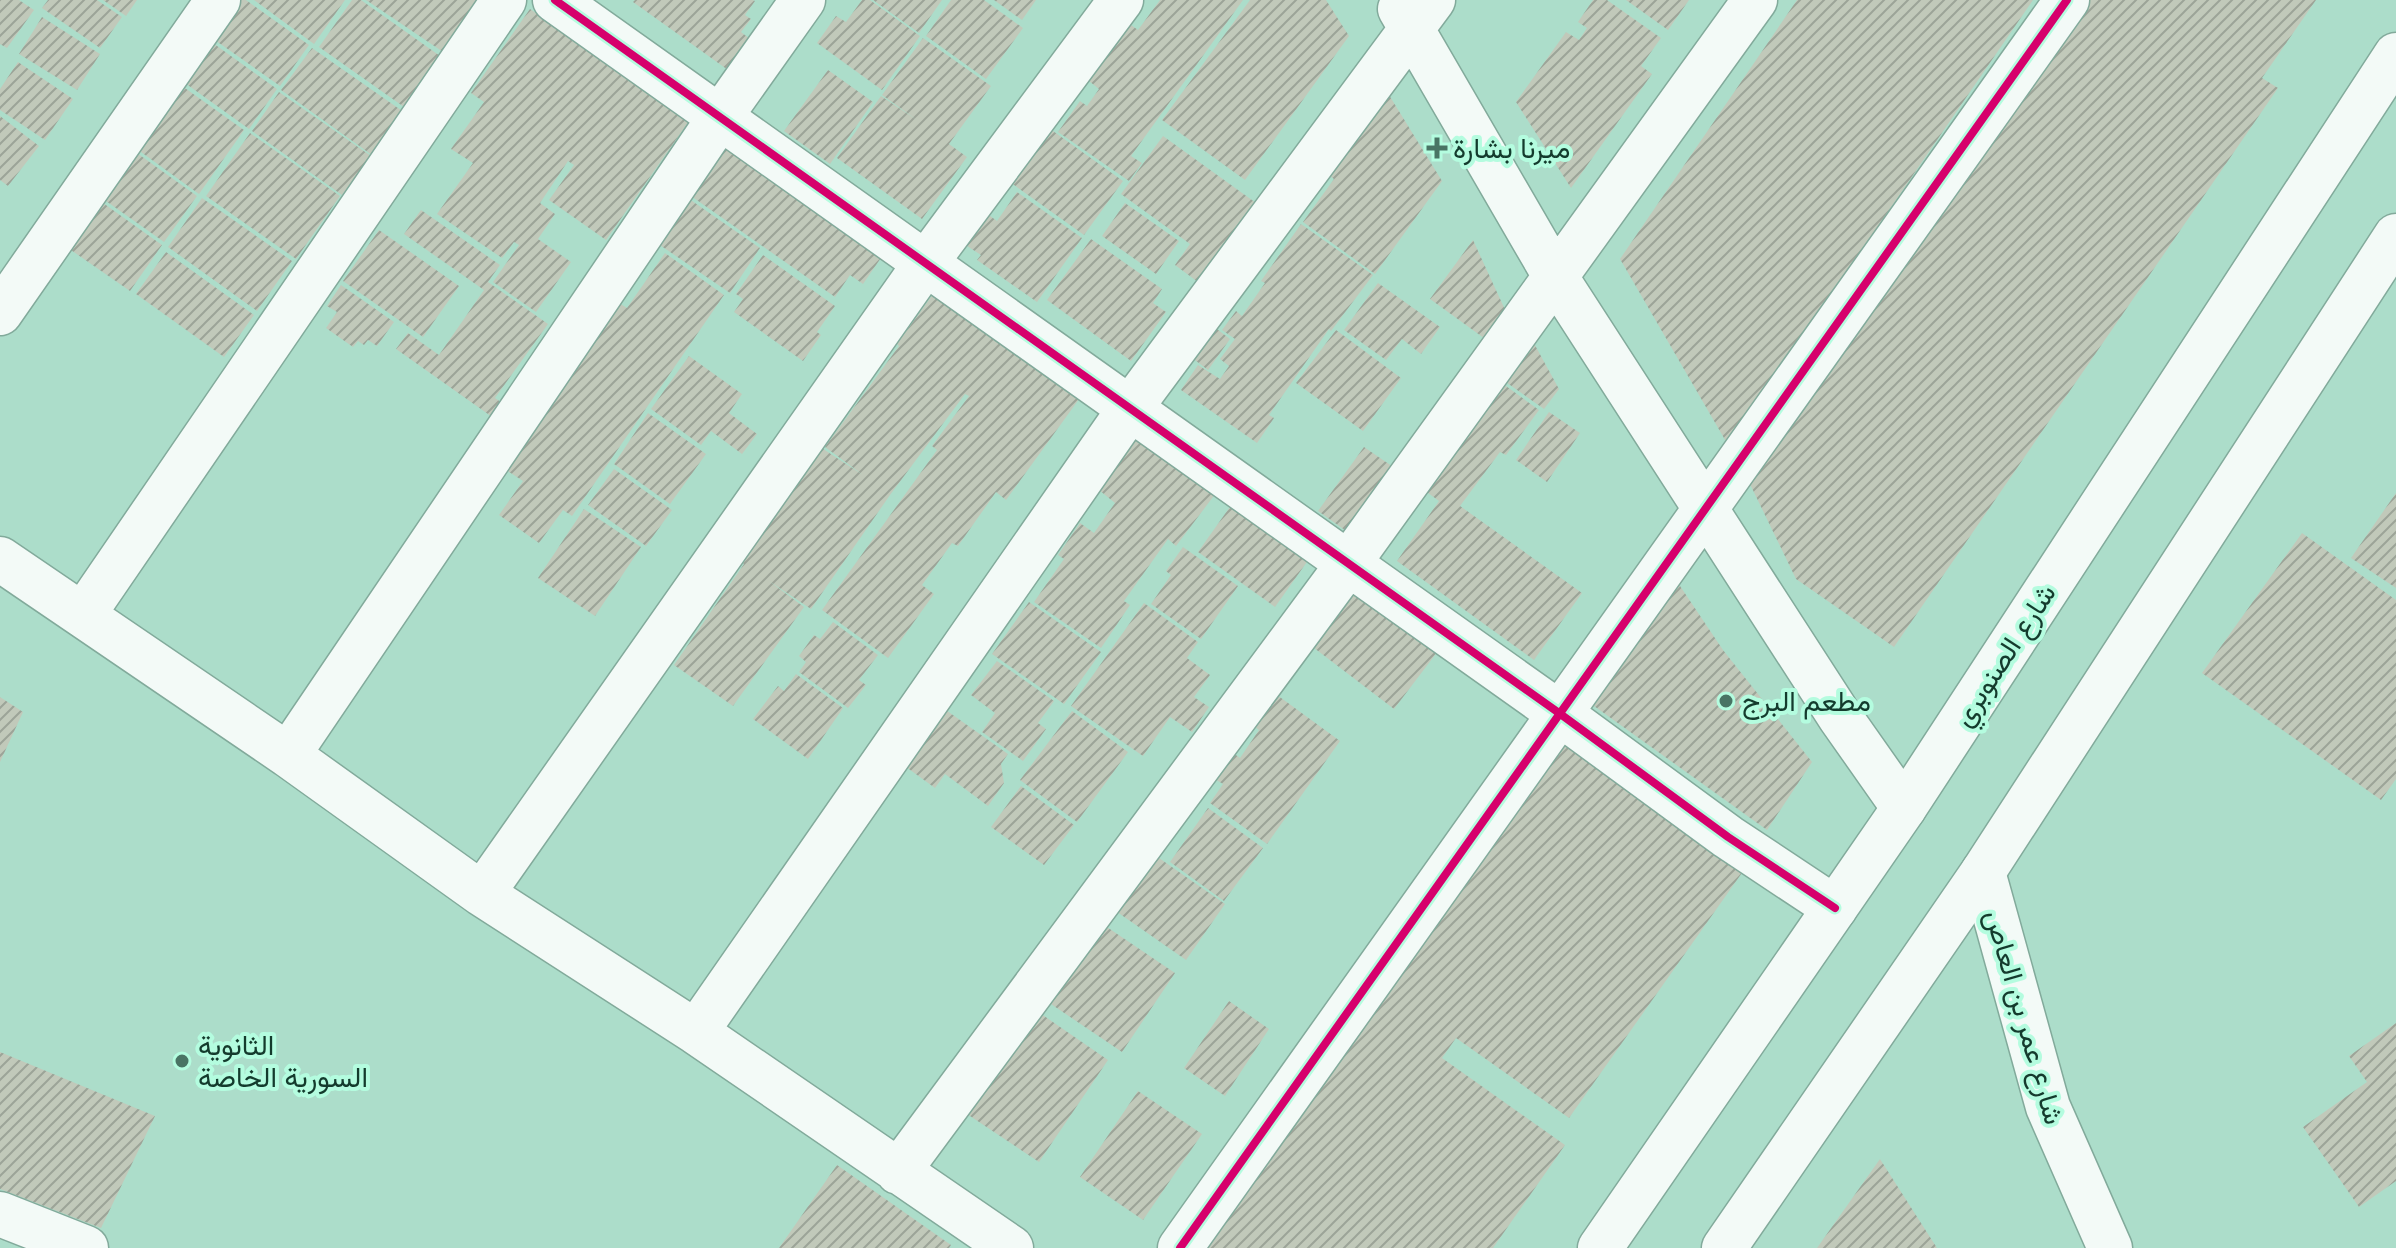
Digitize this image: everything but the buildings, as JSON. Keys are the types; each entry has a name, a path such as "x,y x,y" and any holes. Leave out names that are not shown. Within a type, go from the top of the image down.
{"street":[{"path":"0,313 218,0"},
{"path":"83,615 504,0"},
{"path":"555,0 1131,407 1728,837 1835,908"},
{"path":"288,755 720,117 803,0"},
{"path":"482,894 925,264 1121,0"},
{"path":"898,1172 1348,564 1755,0"},
{"path":"1180,1248 2067,0"},
{"path":"696,1032 1131,407 1413,10 1555,276 1840,717 1904,808"},
{"name":"شارع الصنوبري","path":"1600,1248 1904,808 2396,55"},
{"path":"1724,1248 1983,872 2396,236"},
{"path":"0,559 288,755 482,894 696,1032 1011,1248"},
{"name":"شارع عمر بن العاص","path":"1983,872 2048,1107 2110,1248"},
{"path":"0,1214 86,1248"}],"cycle path":[{"path":"555,0 1559,713 1728,837 1835,908"},
{"path":"1180,1248 2067,0"}],"place":[{"name":"ميرنا بشارة","path":"1437,148"},
{"name":"مطعم البرج","path":"1726,701"},
{"name":"الثانوية السورية الخاصة","path":"182,1061"}]}
